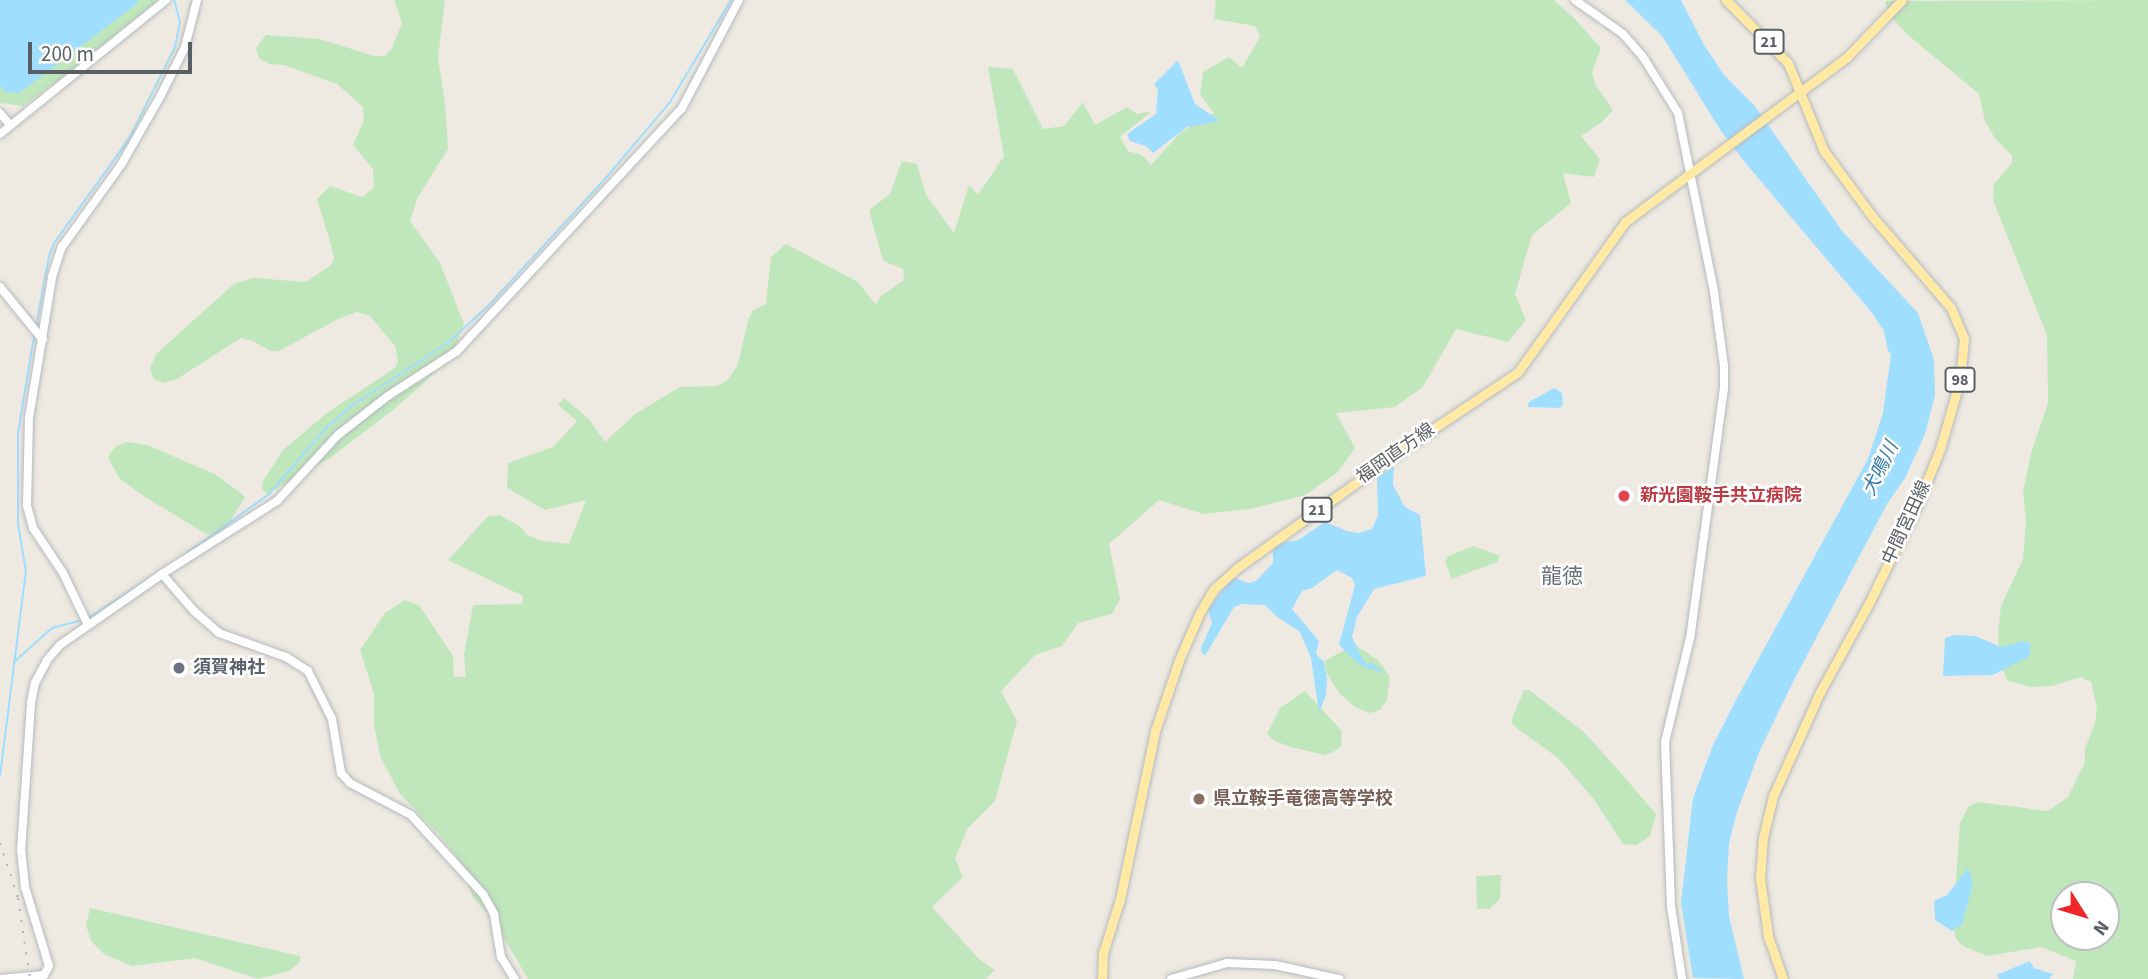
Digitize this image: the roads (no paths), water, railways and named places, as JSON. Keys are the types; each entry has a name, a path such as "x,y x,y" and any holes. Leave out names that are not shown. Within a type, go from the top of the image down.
{"main road":[{"name":"21","path":"1726,0 1780,52 1805,89"},
{"name":"福岡直方線","path":"1102,979 1103,953 1120,899 1158,720 1184,648 1214,589 1237,568 1403,449 1518,372 1625,222 1779,110 1879,27 1902,0"},
{"name":"中間宮田線","path":"1783,979 1768,936 1760,878 1763,838 1773,796 1820,692 1869,603 1918,503 1940,449 1964,356 1961,327 1951,308 1842,177 1824,151 1805,89"}],"street":[{"path":"0,134 166,0"},
{"path":"88,625 63,573 33,528 27,505 29,422 56,259 138,138 185,47 197,0"},
{"path":"0,979 49,976 49,962 25,887 21,851 31,704 35,683 47,660 60,645 88,625 271,505 294,486 338,435 388,396 457,351 682,108 739,0"},
{"path":"1575,0 1613,26 1643,57 1678,113 1718,315 1724,378 1690,638 1665,742 1671,906 1682,979"},
{"path":"0,113 10,125"},
{"path":"0,287 43,340"},
{"path":"162,574 209,626 227,637 286,657 308,671 332,719 341,773 350,783 411,815 483,894 494,914 501,957 515,979"},
{"path":"1171,979 1203,967 1253,963 1339,979"}],"water":[{"path":"0,0 138,0 137,4 19,93 5,92 0,86"},
{"name":"犬鳴川","path":"1625,0 1681,0 1704,45 1724,75 1755,106 1842,231 1918,313 1934,360 1935,395 1925,434 1905,478 1887,504 1795,678 1760,750 1737,812 1729,844 1727,880 1729,916 1744,979 1693,978 1681,903 1693,798 1713,745 1737,698 1868,459 1883,413 1891,354 1884,331 1872,313 1721,131 1662,36"},
{"path":"1178,60 1195,104 1220,121 1187,127 1153,153 1146,146 1130,141 1127,134 1156,114 1158,90 1154,84"},
{"path":"1554,388 1562,393 1563,404 1560,408 1528,407 1529,402"},
{"path":"1394,466 1393,485 1405,507 1420,515 1426,576 1374,589 1357,617 1352,637 1361,656 1367,664 1372,663 1385,673 1361,666 1339,645 1355,585 1352,578 1337,570 1312,588 1302,591 1292,609 1319,641 1316,654 1324,662 1327,679 1326,695 1319,713 1311,658 1300,632 1265,605 1242,604 1234,607 1208,651 1205,655 1202,653 1201,648 1212,623 1208,610 1230,581 1235,578 1248,583 1256,581 1273,563 1273,549 1282,543 1298,540 1325,522 1359,533 1372,529 1378,516 1377,477"},
{"path":"1954,635 1975,636 2001,647 2025,641 2030,644 2030,656 1993,675 1943,676 1945,638"},
{"path":"1968,868 1973,884 1962,924 1952,931 1935,920 1934,901 1947,895"},
{"path":"2030,961 2034,968 2053,974 2049,979 2000,979 1996,975"}],"waterway":[{"path":"36,327 49,256 54,243 129,139 175,47 180,22 174,0"},
{"path":"186,554 269,494 326,428 350,407 449,342 490,304 605,179 670,102 731,0"},
{"path":"0,776 26,571 18,524 18,433 34,336"},
{"path":"87,619 150,578"},
{"path":"14,662 52,628 82,620"}],"railway":[{"path":"0,843 18,898 30,979"}],"place":[{"name":"新光園鞍手共立病院","path":"1624,496"},
{"name":"須賀神社","path":"179,668"},
{"name":"県立鞍手竜徳高等学校","path":"1199,799"}],"district":[{"name":"龍徳","path":"1562,576"}]}
